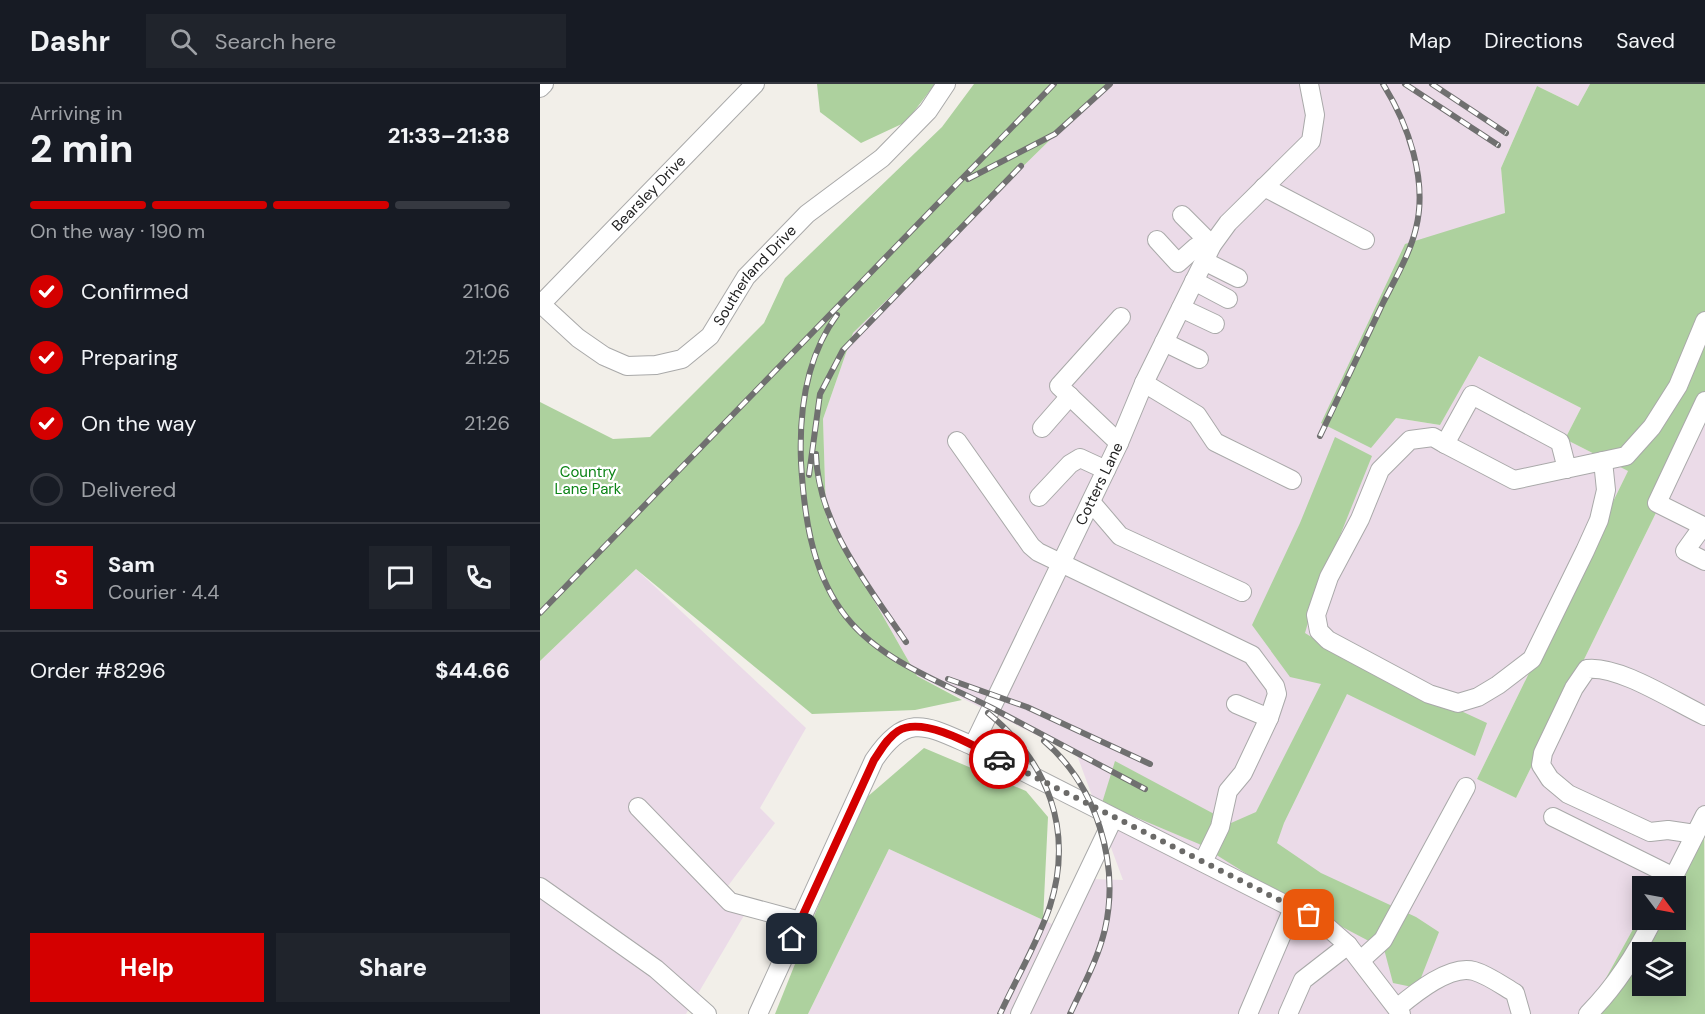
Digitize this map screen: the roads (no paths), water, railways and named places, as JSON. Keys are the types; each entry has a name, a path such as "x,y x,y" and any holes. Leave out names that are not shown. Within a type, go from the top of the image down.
{"street":[{"path":"540,88 544,84"},
{"name":"Bearsley Drive","path":"541,303 755,84"},
{"name":"Southerland Drive","path":"541,303 578,338 604,356 627,366 656,365 682,359 710,336 746,277 807,214 882,158 928,111 946,84"},
{"name":"Cotters Lane","path":"973,746 1107,470 1144,383 1208,254 1228,223 1311,141 1315,116 1309,84"},
{"path":"1264,187 1365,240"},
{"path":"1182,215 1208,254"},
{"path":"1157,240 1179,264 1196,247 1238,278"},
{"path":"1194,282 1228,299"},
{"path":"1181,308 1215,324"},
{"path":"1119,443 1059,386 1121,317"},
{"path":"1603,461 1606,490 1599,520 1532,659 1498,685 1478,697 1458,703 1430,694 1328,640 1319,632 1316,615 1329,577 1360,519 1380,470 1410,440 1433,437 1514,480 1626,456 1652,427 1678,386 1705,321"},
{"path":"1164,342 1199,358"},
{"path":"1144,383 1197,416 1215,442 1292,480"},
{"path":"1445,444 1472,395 1560,442 1567,469"},
{"path":"1042,428 1070,396"},
{"path":"1705,401 1656,503 1704,527 1685,551 1705,561"},
{"path":"957,441 1031,546 1252,655 1275,686 1277,694 1269,718 1243,773 1228,791 1220,827 1203,862"},
{"path":"1039,497 1070,464 1080,458 1107,470"},
{"path":"1091,502 1120,536 1242,592"},
{"path":"1695,834 1668,830 1650,832 1568,794 1550,779 1541,765 1543,753 1575,688 1587,669 1598,668 1624,677 1705,716"},
{"path":"1236,704 1269,718"},
{"path":"758,1014 874,760 886,742 899,730 917,727 935,729 973,746 1113,819 1294,906 1324,924 1348,945 1399,1011 1420,989 1454,972 1473,970 1515,993 1521,1014"},
{"path":"1361,960 1383,940 1466,787"},
{"path":"638,807 730,902 800,921"},
{"path":"1674,876 1705,815"},
{"path":"1553,817 1660,876"},
{"path":"1020,1014 1113,819"},
{"path":"540,887 656,969 707,1014"},
{"path":"1248,1014 1294,906"},
{"path":"1588,1014 1614,986 1648,930"},
{"path":"1288,1014 1303,980 1348,945"}],"railway":[{"path":"540,613 1054,84"},
{"path":"968,179 1055,134 1110,84"},
{"path":"1320,436 1402,266 1416,228 1419,191 1413,153 1408,134 1383,84"},
{"path":"1405,84 1498,145"},
{"path":"1432,84 1506,133"},
{"path":"809,475 820,394 843,350 1021,166"},
{"path":"837,315 826,331 811,367 803,405 801,462 804,501 816,558 841,610 872,643 910,668 992,708 1145,789"},
{"path":"816,454 819,480 835,530 861,576 906,642"},
{"path":"948,679 1027,707 1150,764"},
{"path":"988,713 1009,732 1026,753 1040,776 1051,799 1057,824 1059,851 1057,878 1050,906 1000,1014"},
{"path":"1044,741 1078,780 1090,802 1100,827 1109,878 1109,904 1102,940 1070,1014"}],"park label":[{"name":"Country Lane Park","path":"588,480"}]}
